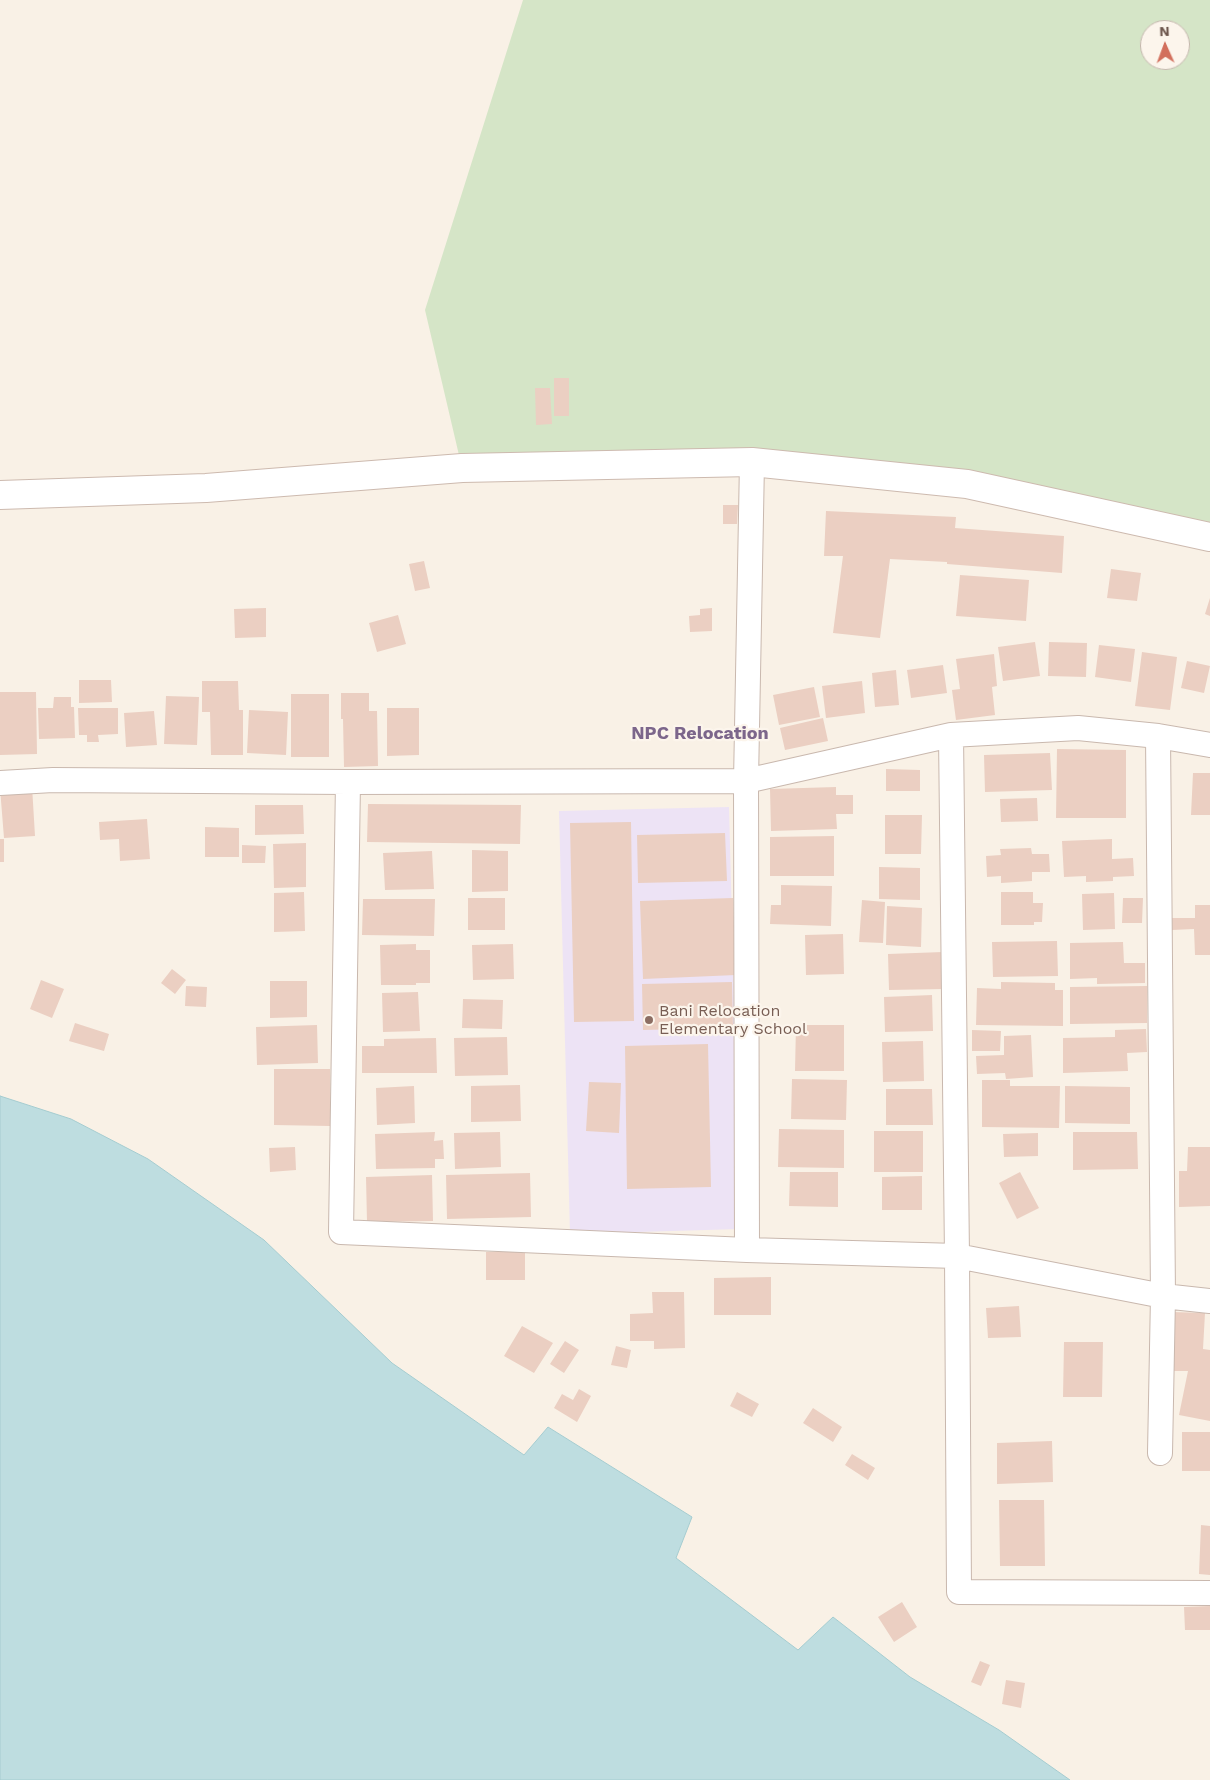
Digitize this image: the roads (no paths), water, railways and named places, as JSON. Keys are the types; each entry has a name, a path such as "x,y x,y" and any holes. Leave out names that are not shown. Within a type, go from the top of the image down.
{"street":[{"path":"747,1250 746,782 752,462"},
{"path":"0,495 206,488 462,468 752,462 967,484 1210,537"},
{"path":"0,783 53,780 746,782 951,735 1078,728 1158,736 1210,745"},
{"path":"951,735 958,1256 959,1592 1210,1593"},
{"path":"1158,736 1162,1296 1160,1453"},
{"path":"348,782 340,1232 747,1250 958,1256 1162,1296 1210,1302"}],"water":[{"path":"0,1096 71,1119 148,1159 264,1240 392,1363 524,1455 548,1427 692,1517 676,1558 798,1650 833,1617 910,1677 999,1730 1070,1780 0,1780"}],"place":[{"name":"Bani Relocation Elementary School","path":"649,1020"}],"district":[{"name":"NPC Relocation","path":"700,734"}]}
